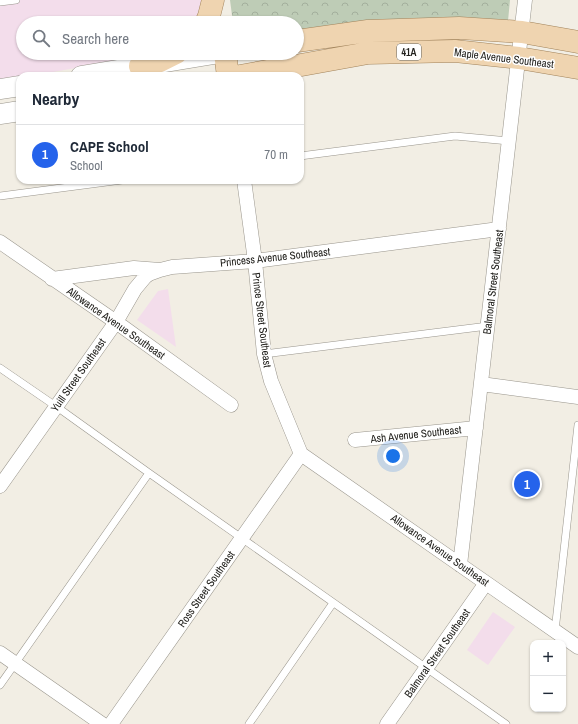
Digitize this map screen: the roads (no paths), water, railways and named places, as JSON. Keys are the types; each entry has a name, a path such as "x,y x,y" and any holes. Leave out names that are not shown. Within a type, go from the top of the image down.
{"main road":[{"path":"209,16 213,0"},
{"path":"218,0 220,16"},
{"name":"41A","path":"304,40 368,31 459,28 522,32 578,42"},
{"name":"Maple Avenue Southeast","path":"262,72 368,53 455,51 518,58 578,68"},
{"path":"140,66 160,60"},
{"path":"105,72 177,60"},
{"path":"226,60 227,72"},
{"path":"0,89 16,87"},
{"path":"0,114 16,112"}],"street":[{"name":"Balmoral Street Southeast","path":"460,565 525,0"},
{"name":"Prince Street Southeast","path":"244,184 264,354 271,381 302,454"},
{"name":"Princess Avenue Southeast","path":"52,279 134,268 160,270 172,267 254,261 499,230"},
{"name":"Allowance Avenue Southeast","path":"0,242 116,322 231,405"},
{"name":"Yuill Street Southeast","path":"0,486 116,322 140,282 149,274 160,270"},
{"path":"481,384 578,397"},
{"name":"Ash Avenue Southeast","path":"355,440 476,428"},
{"name":"Allowance Avenue Southeast","path":"302,454 578,647"},
{"name":"Ross Street Southeast","path":"111,724 302,454"},
{"name":"Balmoral Street Southeast","path":"387,724 486,583"},
{"path":"0,653 102,724"}],"lane":[{"path":"0,2 16,0"},
{"path":"304,155 455,136 509,141"},
{"path":"0,196 92,184"},
{"path":"264,354 488,326"},
{"path":"0,368 506,724"},
{"path":"555,631 578,425"},
{"path":"0,685 148,473"},
{"path":"249,724 334,603"}],"place":[{"name":"CAPE School","path":"527,484"}]}
